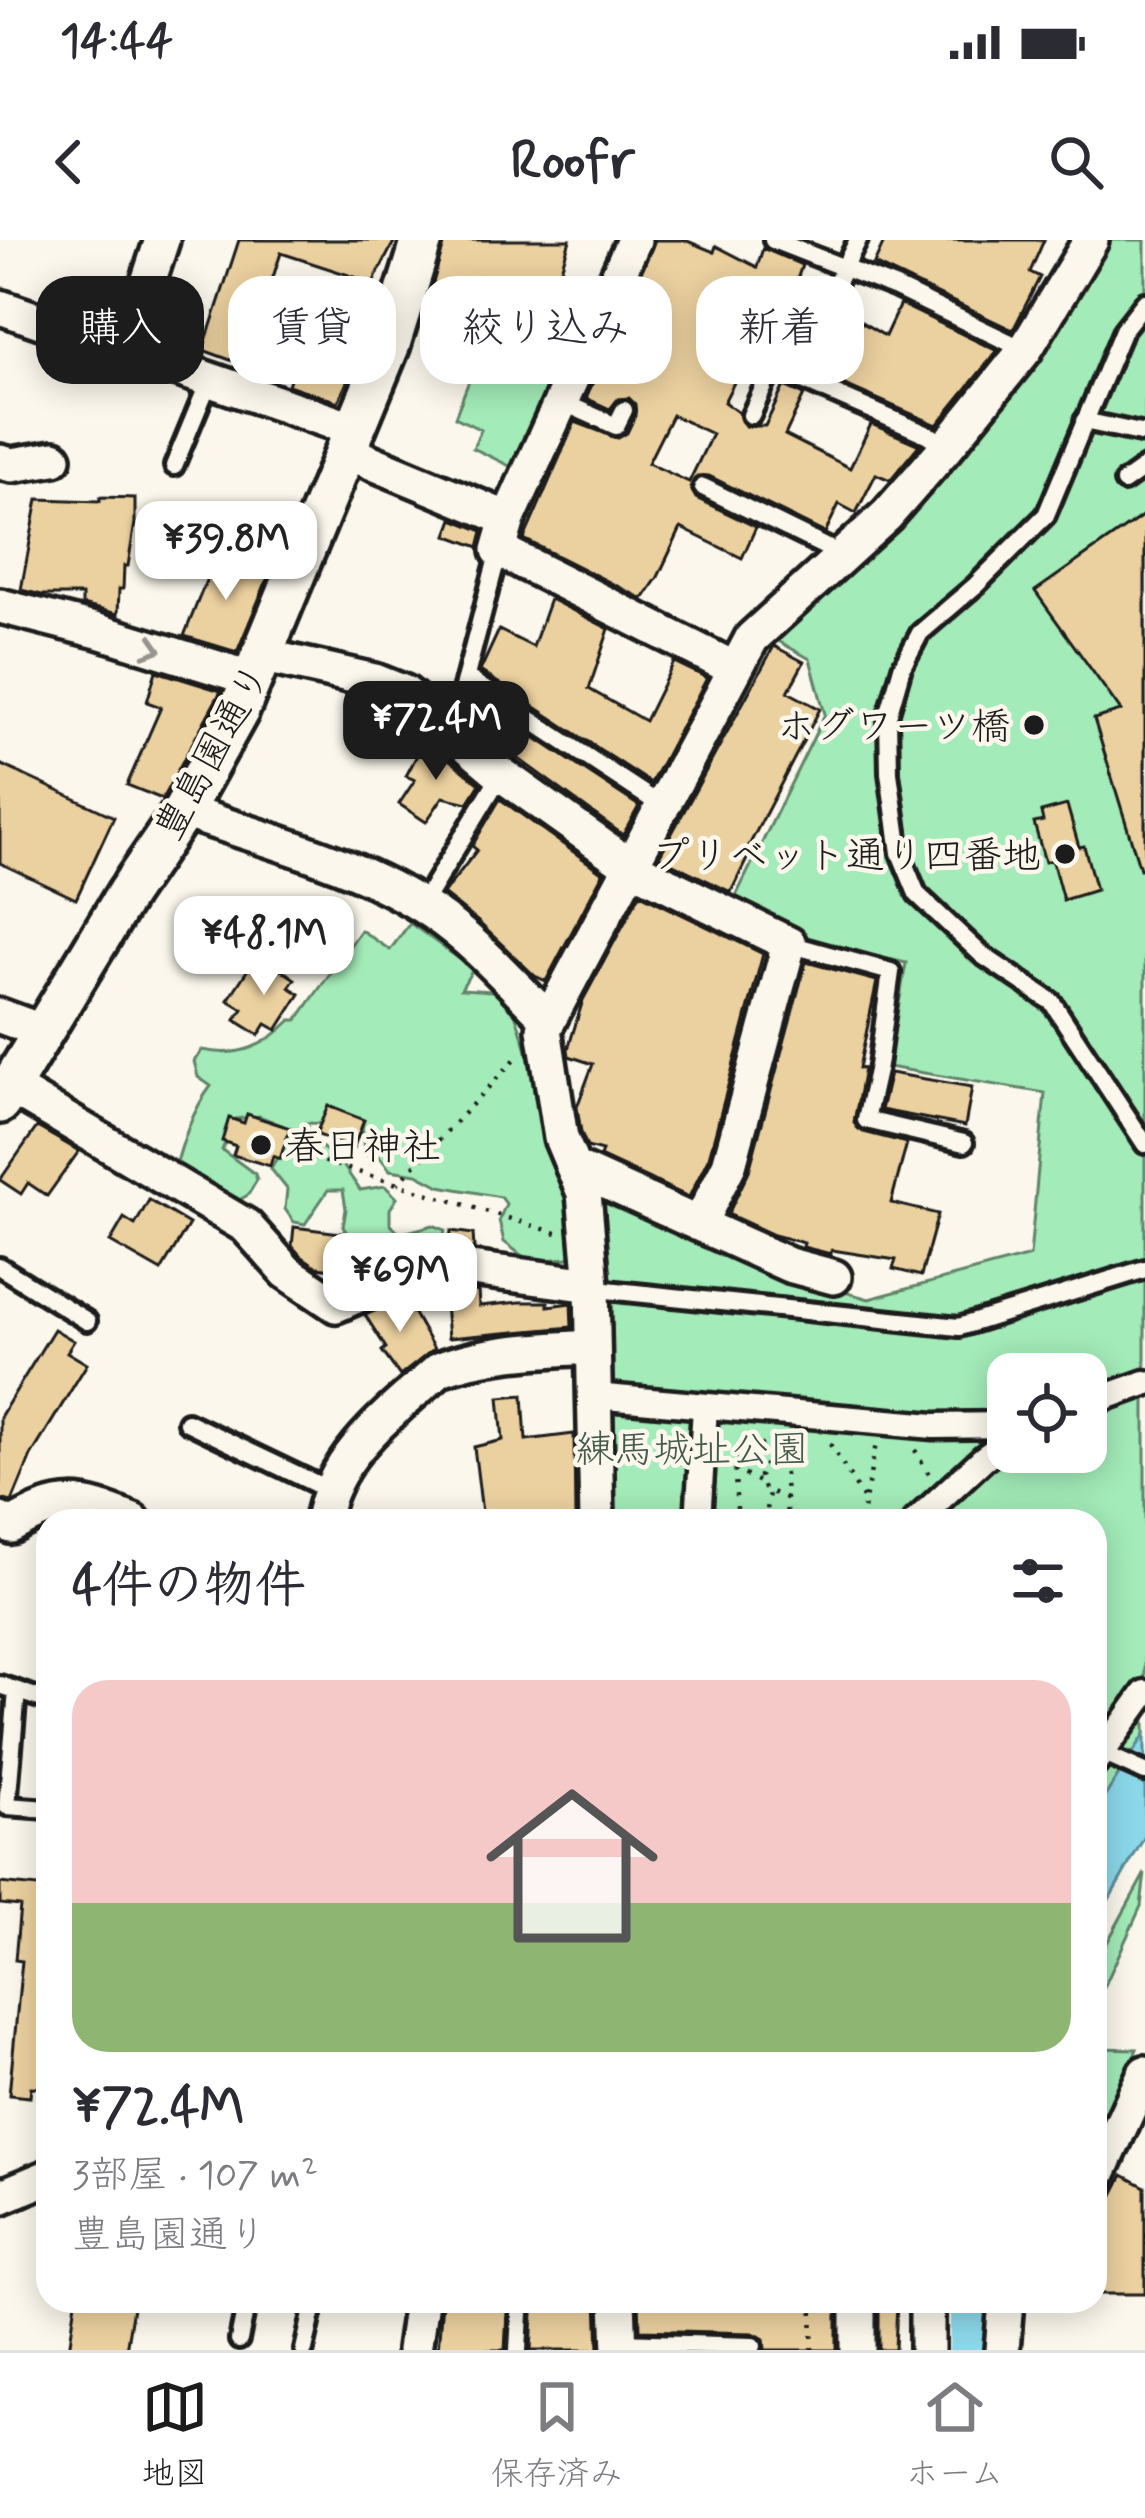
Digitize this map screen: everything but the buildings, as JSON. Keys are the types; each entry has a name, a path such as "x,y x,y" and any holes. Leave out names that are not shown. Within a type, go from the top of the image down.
{"street":[{"path":"150,276 162,240"},
{"name":"豊島園通り","path":"6,1095 127,893 183,811 258,667 390,344 422,240"},
{"path":"503,534 634,240"},
{"path":"546,1025 752,638 887,514 949,444 1025,350 1087,241"},
{"path":"0,308 36,320"},
{"path":"204,377 351,441 735,669"},
{"path":"0,462 12,465 54,458"},
{"path":"0,606 258,667 375,681 405,693 501,774 630,866 789,944 729,1165 699,1224"},
{"path":"183,811 347,869 421,906 472,944 546,1025 561,1138 584,1192 587,1243 600,1288 592,1347 597,1509"},
{"path":"0,1016 44,1032"},
{"path":"6,1095 246,1226 287,1272 336,1305 397,1278 471,1269 600,1288"},
{"path":"573,1167 789,1265 834,1276"},
{"path":"326,1505 344,1462 440,1369 524,1350 592,1347"},
{"path":"1107,1397 1145,1383"},
{"path":"594,1396 890,1422 987,1424"},
{"path":"698,1509 705,1407"},
{"path":"929,1509 987,1459"},
{"path":"42,1509 91,1505 102,1509"},
{"path":"0,1520 11,1526 36,1512"},
{"path":"1107,1745 1145,1693"},
{"path":"1107,2154 1143,2072"},
{"path":"0,2197 36,2182"},
{"path":"414,2350 419,2313"},
{"path":"619,2313 620,2346"},
{"path":"858,2313 858,2350"},
{"path":"927,2313 927,2350"},
{"path":"1002,2350 1005,2313"}],"lane":[{"path":"773,240 896,288 1025,350"},
{"path":"838,276 858,240"},
{"path":"1145,302 1123,331 1046,514 920,633 902,667 888,716 889,773 900,853 917,893 982,955 1052,1002 1145,1144"},
{"path":"174,466 210,379"},
{"path":"751,415 765,384"},
{"path":"812,384 949,444"},
{"path":"560,400 616,426 624,410"},
{"path":"1084,422 1145,434"},
{"path":"1124,482 1145,467"},
{"path":"703,487 842,555"},
{"path":"451,733 503,534"},
{"path":"466,678 662,806"},
{"path":"421,906 501,774"},
{"path":"789,944 891,972 866,1120 964,1143"},
{"path":"0,1267 87,1321"},
{"path":"600,1288 959,1328 1145,1269"},
{"path":"187,1422 326,1505"},
{"path":"8,1688 7,1806 36,1808"},
{"path":"1107,1756 1145,1772"},
{"path":"239,2340 245,2313"},
{"path":"304,2350 312,2313"},
{"path":"518,2350 520,2313"},
{"path":"620,2346 753,2345"}],"path":[{"path":"289,953 347,869"},
{"path":"397,1184 546,1025"},
{"path":"290,1151 587,1243"},
{"path":"786,1509 783,1433 799,1414 865,1501"},
{"path":"890,1422 943,1496"},
{"path":"863,1509 890,1422"},
{"path":"737,1509 735,1470 746,1442 762,1444 769,1456 761,1483"},
{"path":"700,1463 735,1470 786,1498"},
{"path":"767,1509 770,1493"},
{"path":"812,2350 813,2313"}],"green space":[{"name":"練馬城址公園","path":"1102,240 1145,240 1145,1734 1107,1793 1107,1509 609,1509 595,1190 806,1281 869,1299 1030,1256 1045,1093 888,1067 906,963 809,941 732,904 825,714 810,659 773,638"},
{"path":"468,384 558,384 520,471 473,448 481,430 455,417"},
{"path":"410,923 473,969 461,989 492,991 510,999 551,1158 574,1192 569,1258 529,1261 504,1242 499,1220 506,1204 501,1197 440,1186 417,1174 390,1170 380,1157 364,1155 362,1125 307,1123 312,1140 340,1161 360,1190 385,1186 397,1198 390,1209 390,1224 400,1234 433,1225 445,1230 441,1249 350,1269 353,1241 343,1227 343,1190 328,1190 305,1224 294,1222 285,1209 287,1189 271,1169 286,1140 282,1125 259,1116 236,1119 222,1150 255,1174 257,1180 248,1195 234,1203 174,1173 193,1117 211,1086 198,1077 194,1061 202,1050 240,1051 272,1037 297,1020 361,930 390,950"},
{"path":"1145,1873 1141,1906 1107,1981 1107,1943"},
{"path":"1107,2048 1137,2049 1107,2121"}],"water":[{"path":"1145,1734 1145,1836 1107,1903 1107,1793"}],"waterway":[{"path":"973,2350 975,2313"}],"place":[{"name":"ホグワーツ橋","path":"1034,725"},
{"name":"プリベット通り四番地","path":"1065,854"},
{"name":"春日神社","path":"261,1145"}]}
